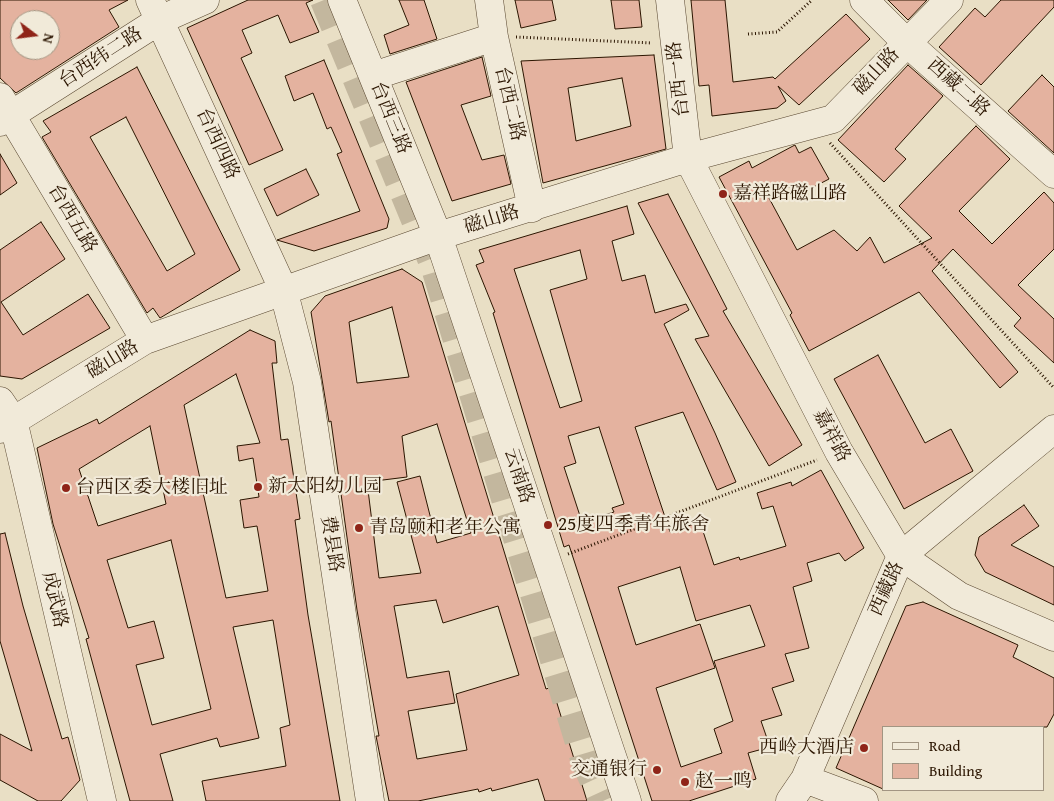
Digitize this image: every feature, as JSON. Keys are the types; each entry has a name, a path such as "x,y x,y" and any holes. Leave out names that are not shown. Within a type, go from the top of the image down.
{"street":[{"name":"台西纬二路","path":"3,112 155,10 205,0"},
{"name":"台西三路","path":"342,0 438,236"},
{"name":"台西二路","path":"489,0 494,36 532,208"},
{"name":"台西一路","path":"670,0 688,158"},
{"name":"西藏二路","path":"864,0 906,42 1054,174"},
{"name":"磁山路","path":"4,417 145,340 284,289 438,236 688,158 833,119 949,0"},
{"name":"台西四路","path":"155,10 284,289"},
{"path":"373,76 494,36"},
{"name":"台西五路","path":"3,112 145,340"},
{"name":"嘉祥路","path":"688,158 839,452 901,556 959,596 1054,637"},
{"name":"云南路","path":"438,236 627,801"},
{"name":"费县路","path":"284,289 307,382 370,801"},
{"name":"成武路","path":"4,417 102,801"},
{"name":"西藏路","path":"797,790 901,556 1054,429"},
{"path":"797,790 864,801"}],"path":[{"path":"748,34 777,32 812,0"},
{"path":"494,36 675,44"},
{"path":"813,124 1054,388"},
{"path":"547,562 839,452"}],"building":[{"path":"0,0 128,0 109,10 119,27 16,93 0,78"},
{"path":"248,0 313,0 306,3 319,32 290,43 278,15 242,30 252,53 241,58 283,150 249,165 187,28"},
{"path":"399,0 424,0 437,39 390,54 384,35 409,25"},
{"path":"515,0 552,0 556,20 521,28"},
{"path":"611,0 639,0 642,27 615,29"},
{"path":"691,0 725,0 733,82 773,77 775,79 846,14 870,39 799,105 778,86 786,101 777,108 712,116 709,85 699,86"},
{"path":"888,0 927,0 908,20"},
{"path":"1001,0 1054,0 1054,7 981,85 939,47 975,8 985,17"},
{"path":"654,55 666,149 543,183 521,61","holes":["622,78 631,126 576,141 568,88"]},
{"path":"482,57 491,96 461,105 482,160 504,155 511,184 452,201 406,82"},
{"path":"324,60 389,219 387,228 314,251 277,240 360,211 337,154 342,152 331,127 327,129 313,93 294,101 285,76"},
{"path":"908,65 943,96 895,149 906,159 884,182 838,140"},
{"path":"137,67 240,270 160,318 153,308 147,313 42,137 51,132 43,121","holes":["126,117 195,254 167,271 90,137"]},
{"path":"1042,75 1054,87 1054,153 1008,111"},
{"path":"976,126 1010,159 959,211 992,244 1044,192 1054,203 1054,249 1018,285 1054,319 1054,363 1014,326 1021,318 953,249 932,271 1018,372 1000,388 919,292 809,351 790,315 792,313 719,177 749,161 752,168 795,145 799,153 811,147 829,179 800,194 795,184 769,198 797,250 834,230 857,251 870,237 884,263 932,238 899,206"},
{"path":"0,154 17,183 0,195"},
{"path":"306,169 319,195 277,216 264,189"},
{"path":"668,194 727,309 723,311 802,445 769,466 695,339 709,336 638,203"},
{"path":"627,206 634,234 612,241 622,281 645,275 655,313 686,304 689,310 664,324 736,482 717,490 683,412 635,427 670,532 700,522 714,565 739,557 740,560 786,546 773,506 762,509 757,493 791,482 792,486 821,470 864,548 845,561 839,553 807,563 812,581 793,587 809,648 785,654 794,681 772,688 782,715 761,721 770,747 748,753 756,779 689,801 652,801 569,545 564,547 493,313 495,312 476,265 484,262 479,250","holes":["580,250 587,279 550,290 582,401 560,408 514,269","599,427 624,504 612,508 614,512 582,522 564,467 576,463 568,436","680,567 696,621 750,605 765,646 714,661 733,721 714,729 722,753 681,767 656,688 715,668 700,624 636,645 618,587"]},
{"path":"41,222 65,259 1,302 23,335 88,294 110,328 22,379 0,376 0,250"},
{"path":"402,269 422,282 546,689 552,687 587,801 545,801 538,779 492,791 491,788 479,792 478,789 418,801 389,801 376,736 379,736 357,610 331,421 329,422 311,312 325,296","holes":["392,307 409,377 357,383 349,322","437,424 471,533 437,543 420,476 397,482 421,573 379,578 367,482 407,477 402,436","436,600 443,623 498,606 519,675 456,694 467,750 417,759 408,711 455,703 449,671 407,678 394,606"]},
{"path":"250,330 275,341 277,363 272,363 281,440 288,439 300,519 295,520 308,615 340,801 206,801 202,781 286,766 280,728 290,725 273,620 233,627 259,738 220,747 217,738 160,754 173,801 130,801 86,639 89,638 53,524 37,448 97,419 99,424","holes":["236,374 260,443 237,446 239,461 253,458 259,497 240,500 244,528 257,526 268,591 226,598 184,405","150,426 166,504 98,526 79,469","171,540 211,709 152,725 136,665 164,658 154,621 128,628 107,560"]},
{"path":"878,355 925,443 951,429 973,471 904,509 834,379"},
{"path":"1024,505 1039,526 1011,545 1054,567 1054,605 985,572 975,555 979,537"},
{"path":"5,533 23,606 62,739 68,737 80,780 61,801 38,801 0,780 0,734 32,751 0,641 0,534"},
{"path":"923,602 1018,645 1013,657 1054,678 1054,714 1047,727 882,726 882,789 836,768 906,606"}],"tunnel":[{"path":"324,0 435,268 585,762 603,801"}],"place":[{"name":"嘉祥路磁山路","path":"723,194"},
{"name":"新太阳幼儿园","path":"258,487"},
{"name":"台西区委大楼旧址","path":"66,488"},
{"name":"25度四季青年旅舍","path":"548,525"},
{"name":"青岛颐和老年公寓","path":"359,528"},
{"name":"西岭大酒店","path":"864,748"},
{"name":"交通银行","path":"657,770"},
{"name":"赵一鸣","path":"685,782"}]}
